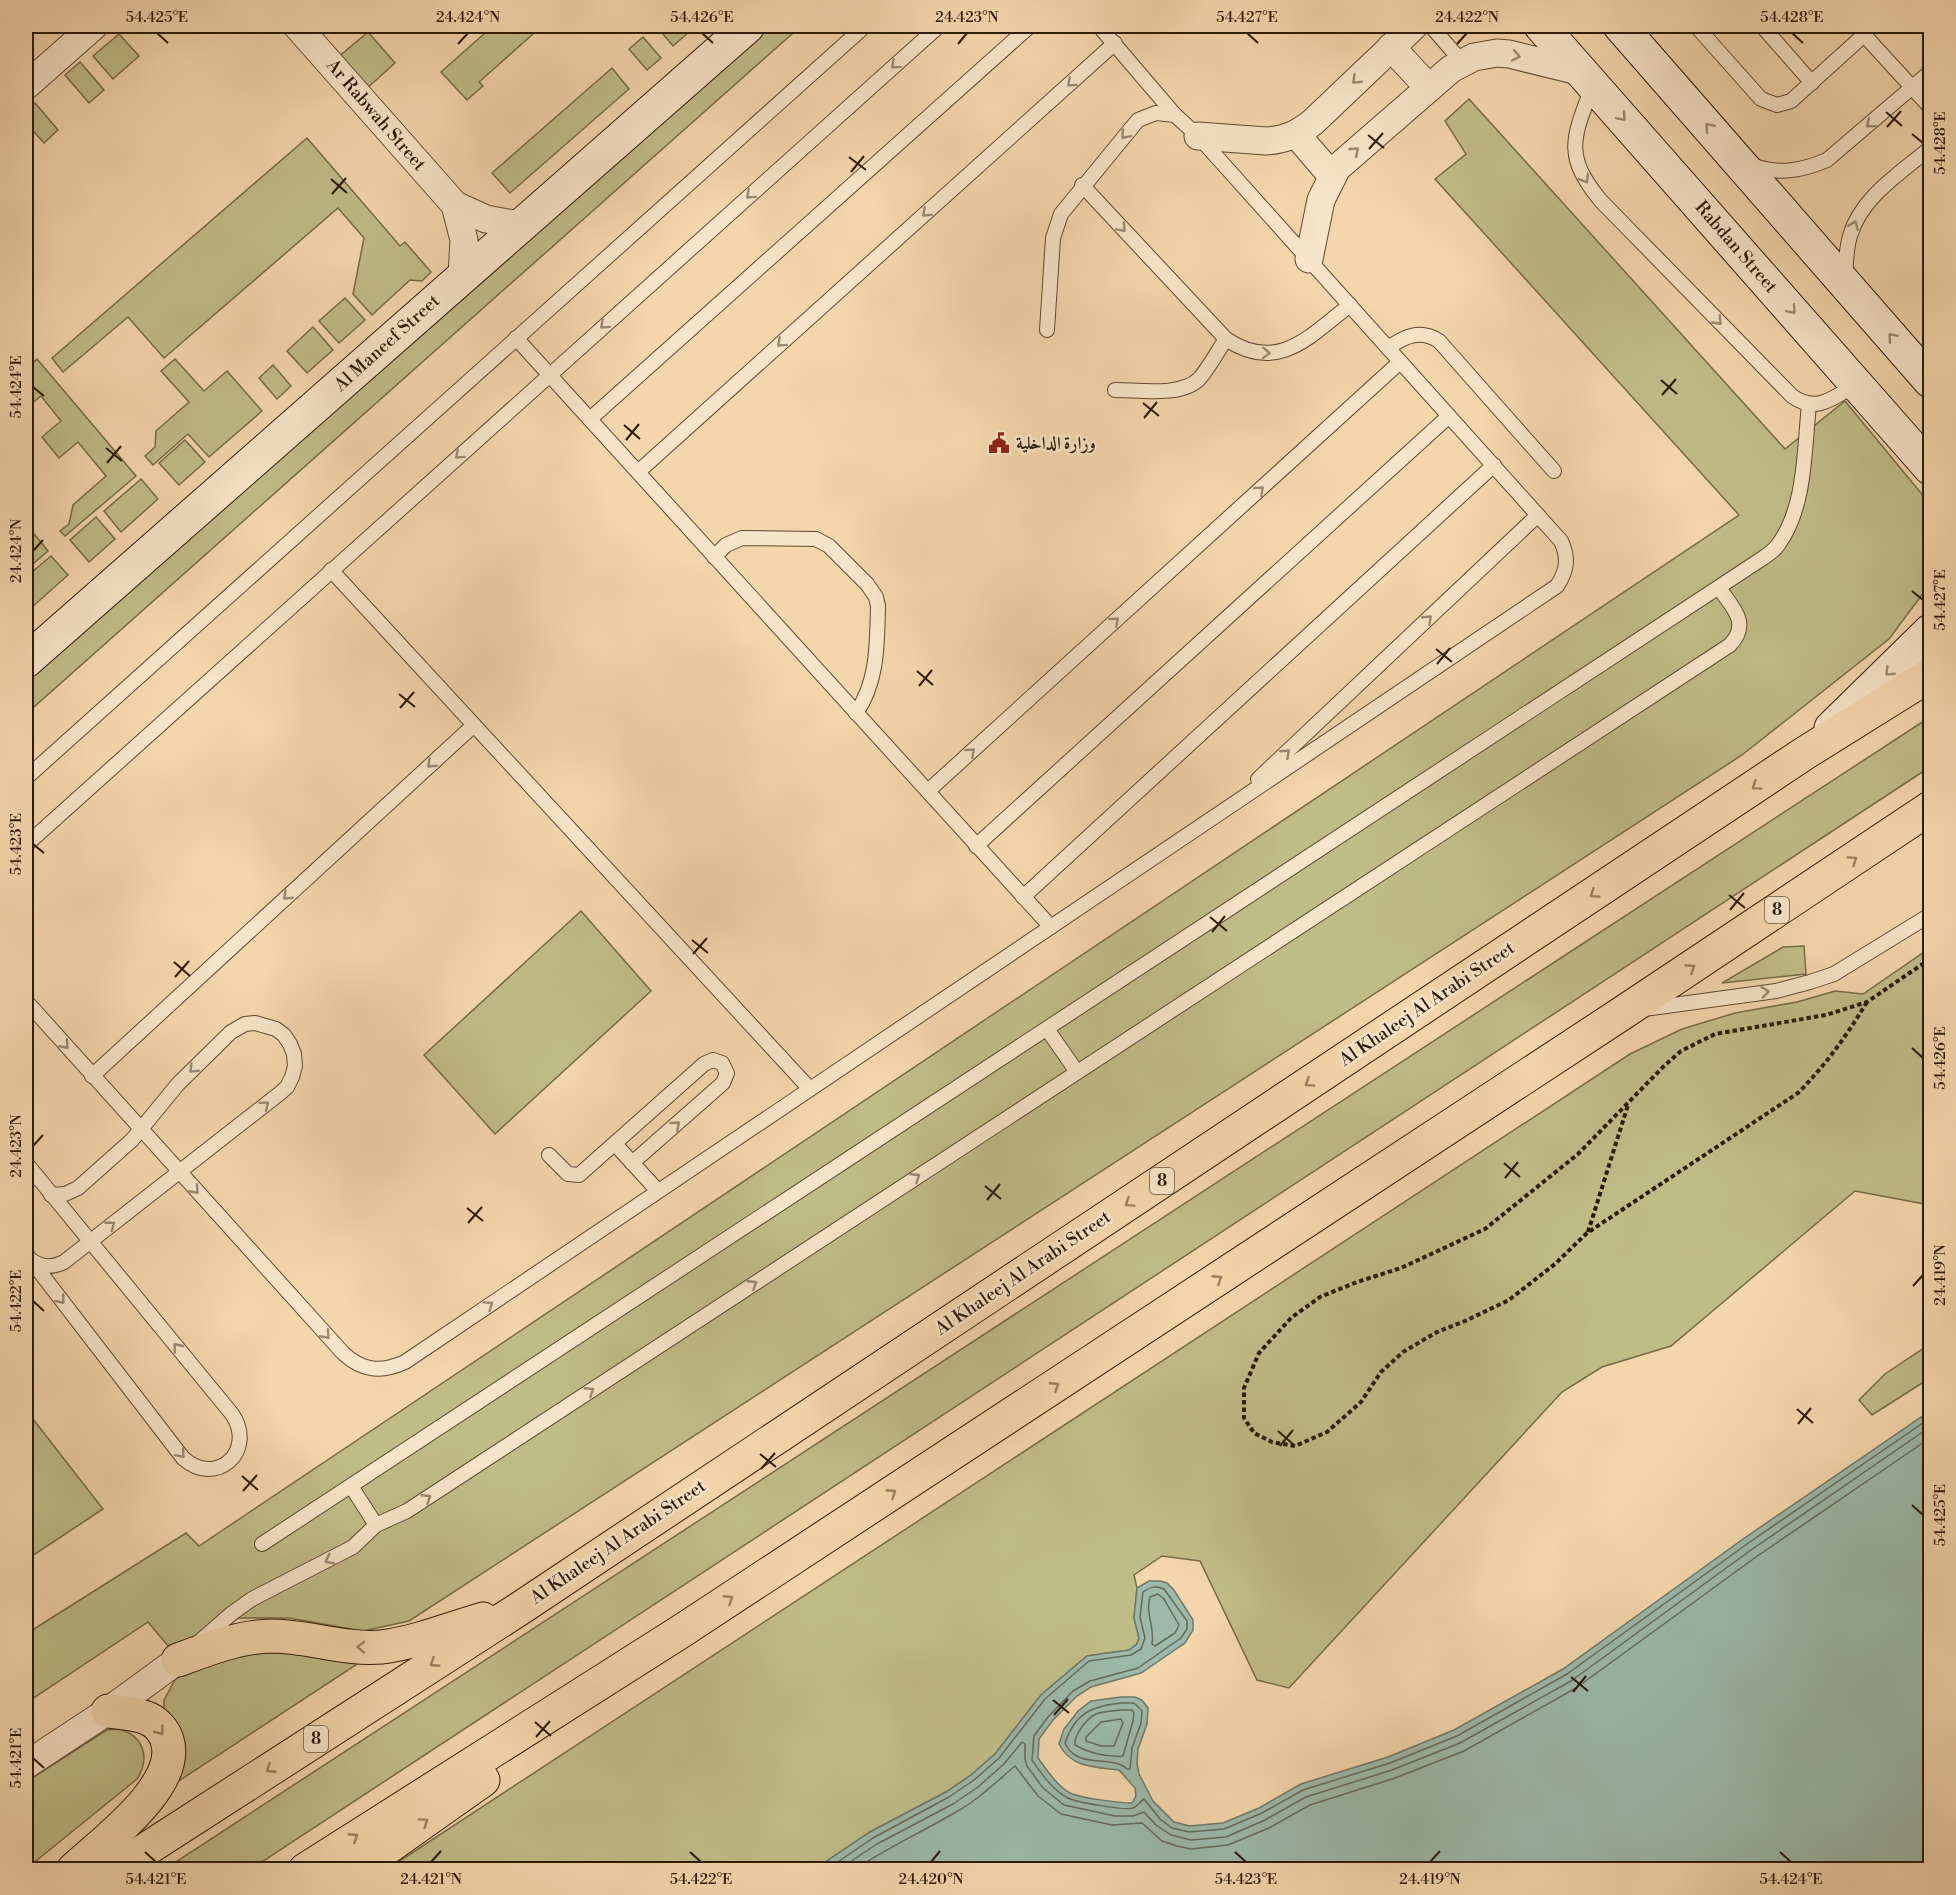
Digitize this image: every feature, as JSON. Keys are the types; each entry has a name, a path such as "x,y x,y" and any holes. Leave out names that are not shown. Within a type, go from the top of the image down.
{"highway":[{"name":"Al Khaleej Al Arabi Street","path":"114,1869 519,1609 1805,753 1930,675"},
{"name":"8","path":"305,1869 680,1632 1624,1012 1930,808"},
{"path":"178,1660 244,1639 272,1636 360,1647 382,1647 412,1641 519,1609"},
{"path":"361,1869 374,1857 510,1761 680,1632"},
{"path":"73,1869 143,1804 161,1780 169,1761 168,1743 155,1723 136,1715 108,1711"}],"main road":[{"name":"Al Maneef Street","path":"26,661 519,225 748,26"},
{"name":"Rabdan Street","path":"1541,26 1930,467"},
{"path":"1620,26 1930,381"},
{"path":"1805,753 1930,631"}],"street":[{"path":"26,86 94,26"},
{"name":"Ar Rabwah Street","path":"297,26 455,205 486,219 519,225"},
{"path":"1198,136 1266,141 1296,134 1313,122 1414,26"},
{"path":"1391,47 1429,88"},
{"path":"1309,259 1321,200 1332,176 1344,161 1462,62 1486,54 1509,54 1588,78"},
{"path":"1296,134 1332,176"},
{"name":"Ar Rabwah Street","path":"455,205 464,240 462,276"},
{"path":"26,1765 108,1711 178,1660"}],"lane":[{"path":"26,778 865,26"},
{"path":"26,845 939,26"},
{"path":"590,419 1030,26"},
{"path":"26,1001 343,1353 359,1365 379,1370 392,1368 405,1362 1557,586 1567,564 1562,541 1198,136 1175,115 1099,26"},
{"path":"1431,26 1462,62"},
{"path":"1696,26 1755,93 1769,103 1778,105 1791,101 1812,83 1860,30 1930,107"},
{"path":"1762,26 1812,83"},
{"path":"638,472 1115,44"},
{"path":"1737,159 1772,171 1810,168 1827,160 1930,72"},
{"path":"1588,78 1575,138 1576,160 1584,181 1601,201 1800,402 1809,405 1825,402 1857,384"},
{"path":"1047,330 1053,238 1061,214 1082,185 1138,120 1156,112 1175,115"},
{"path":"1844,282 1850,236 1858,215 1872,197 1930,148"},
{"path":"1082,185 1226,339 1249,351 1262,353 1286,351 1297,346 1350,305"},
{"path":"1389,348 1400,340 1417,334 1439,341 1554,471"},
{"path":"516,338 1051,927"},
{"path":"1115,390 1175,390 1191,385 1200,378 1226,339"},
{"path":"928,791 1400,362"},
{"path":"262,1544 1719,588 1777,547 1790,526 1799,502 1809,405"},
{"path":"976,846 1449,416"},
{"path":"1023,897 1494,465"},
{"path":"1228,808 1538,515"},
{"path":"714,557 726,545 742,538 816,539 829,546 867,584 876,597 878,606 874,672 868,693 856,713"},
{"path":"331,570 810,1089"},
{"path":"178,1660 243,1605 353,1547 376,1525 417,1505 1730,645 1739,632 1740,623 1738,615 1719,588"},
{"path":"92,1076 474,725"},
{"path":"1624,1012 1776,991 1810,982 1842,970 1930,915"},
{"path":"27,1255 42,1266 58,1265 287,1087 295,1066 294,1054 284,1035 276,1029 255,1023 245,1024 231,1032 178,1084 132,1140 78,1188 65,1194 51,1195"},
{"path":"1047,1029 1077,1072"},
{"path":"549,1155 568,1174 579,1175 704,1064 712,1060 722,1063 727,1073 723,1083 632,1163"},
{"path":"615,1144 658,1191"},
{"path":"26,1163 237,1422 240,1431 238,1450 226,1464 207,1469 198,1468 183,1458 27,1255"},
{"path":"351,1486 376,1525"}],"path":[{"path":"1867,1002 1826,1064 1798,1093 1587,1233 1555,1264 1509,1300 1437,1332 1403,1352 1381,1372 1361,1402 1327,1432 1296,1446 1272,1442 1254,1433 1244,1418 1244,1388 1259,1353 1291,1318 1320,1297 1401,1268 1485,1229 1578,1154 1681,1051 1715,1034 1826,1015 1867,1002 1930,959"},
{"path":"1587,1233 1628,1105"}],"shaded area":[{"path":"493,26 542,26 479,82 483,86 467,100 441,72"},
{"path":"656,26 696,26 673,46"},
{"path":"764,26 801,26 26,714 26,681"},
{"path":"368,32 395,63 365,90 337,58"},
{"path":"119,34 139,56 113,79 93,56"},
{"path":"643,37 661,58 647,70 629,49"},
{"path":"80,62 104,90 89,103 65,75"},
{"path":"612,68 629,89 510,193 492,173"},
{"path":"1469,99 1785,449 1845,401 1930,504 1930,584 1889,639 1742,755 409,1621 363,1631 289,1618 239,1618 169,1647 148,1622 26,1703 26,1634 186,1533 199,1546 1739,515 1435,179 1466,154 1445,121"},
{"path":"35,103 58,130 44,143 26,123 26,111"},
{"path":"307,138 400,246 405,242 431,272 422,281 410,280 372,315 353,294 364,238 338,208 164,358 128,317 63,372 52,358"},
{"path":"345,298 365,320 339,343 319,321"},
{"path":"313,327 333,350 307,373 287,351"},
{"path":"37,359 136,476 65,536 60,531 69,524 73,505 106,476 78,442 59,458 42,437 61,421 41,396 26,408 26,369"},
{"path":"175,359 204,391 227,371 262,411 209,457 188,434 153,465 145,456 155,447 156,431 189,402 161,371"},
{"path":"273,365 291,386 277,399 259,378"},
{"path":"185,440 205,462 179,485 159,463"},
{"path":"141,479 158,499 121,532 104,511"},
{"path":"96,517 115,539 89,562 70,540"},
{"path":"26,524 48,551 26,570"},
{"path":"51,556 68,575 31,608 26,601 26,577"},
{"path":"1930,717 1930,767 251,1869 165,1869"},
{"path":"581,911 651,991 495,1134 424,1055"},
{"path":"1804,946 1806,974 1722,983 1783,947"},
{"path":"1930,948 1930,1205 1855,1191 1671,1346 1602,1367 1562,1392 1289,1688 1257,1680 1200,1561 1162,1556 1134,1575 1137,1588 1134,1618 1139,1638 1137,1644 1130,1650 1087,1656 1041,1695 995,1754 971,1775 946,1792 870,1832 815,1869 386,1870 1630,1054 1682,1029 1735,1013 1797,1002 1835,991 1863,994"},
{"path":"1930,1344 1930,1378 1872,1415 1859,1400 1885,1374"},
{"path":"26,1410 103,1509 26,1560"},
{"path":"257,1645 368,1657 162,1792 164,1700 175,1680 194,1664"},
{"path":"117,1729 133,1736 142,1748 143,1763 137,1779 26,1869 26,1782 107,1730"}],"water":[{"path":"1930,1411 1930,1869 815,1869 870,1832 946,1792 971,1775 995,1754 1041,1695 1087,1656 1129,1650 1137,1644 1139,1638 1134,1618 1137,1588 1149,1581 1167,1583 1193,1620 1193,1630 1185,1643 1141,1673 1091,1687 1077,1696 1053,1720 1039,1739 1038,1758 1057,1782 1070,1793 1100,1800 1132,1803 1136,1796 1135,1788 1119,1770 1093,1767 1077,1762 1064,1752 1059,1744 1064,1729 1078,1711 1091,1701 1135,1697 1142,1700 1148,1708 1147,1724 1138,1749 1137,1763 1139,1774 1153,1801 1174,1822 1190,1826 1223,1823 1259,1808 1301,1784 1388,1757 1454,1730 1563,1669 1743,1539"}],"place":[{"name":"وزارة الداخلية","path":"999,443"}]}
